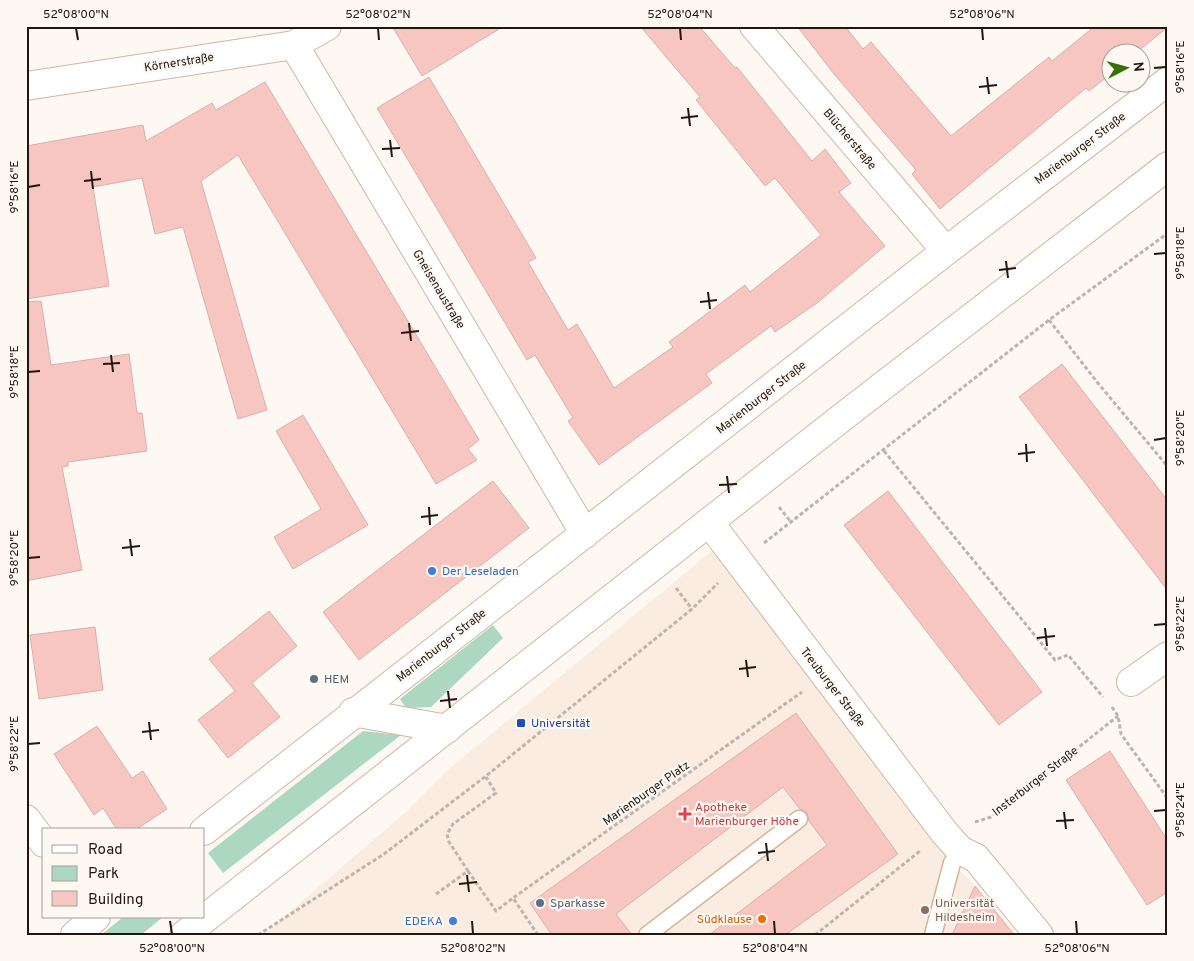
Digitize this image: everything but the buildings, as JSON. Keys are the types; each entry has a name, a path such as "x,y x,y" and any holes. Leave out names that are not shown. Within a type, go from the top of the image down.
{"street":[{"name":"Körnerstraße","path":"26,86 294,45 327,26"},
{"name":"Blücherstraße","path":"754,26 946,251"},
{"name":"Gneisenaustraße","path":"294,45 585,534"},
{"name":"Marienburger Straße","path":"205,830 353,712 1168,81"},
{"path":"184,935 709,522 1168,166"},
{"name":"Treuburger Straße","path":"709,522 824,676 952,841 976,858 1039,935"},
{"path":"1131,682 1168,656"},
{"path":"353,712 446,729"},
{"path":"26,820 42,840"},
{"path":"74,935 95,918"}],"lane":[{"path":"647,935 799,819"},
{"path":"933,935 952,863 952,841"}],"path":[{"path":"258,935 384,854 486,776 692,609 738,563 884,451 1049,320 1168,234"},
{"path":"1049,320 1097,382 1168,467"},
{"path":"884,451 1055,660 1068,655 1118,716 1121,734 1168,799"},
{"name":"Marienburger Platz","path":"468,871 496,911 824,676"},
{"name":"Insterburger Straße","path":"952,841 991,817 1118,716"},
{"path":"436,894 468,871 449,842 447,834 453,824 496,793 486,776"},
{"path":"816,935 918,853"},
{"path":"513,898 538,935"}],"shaded area":[{"path":"719,545 938,848 975,886 1017,935 263,935 407,811 449,769"}],"green space":[{"path":"493,625 503,638 431,707 406,708 400,699"},
{"path":"363,731 401,735 223,873 208,853"},
{"path":"122,918 162,918 141,935 101,935"}],"place":[{"name":"Der Leseladen","path":"432,571"},
{"name":"HEM","path":"314,679"},
{"name":"Universität","path":"521,723"},
{"name":"Apotheke Marienburger Höhe","path":"685,814"},
{"name":"Sparkasse","path":"540,903"},
{"name":"Universität Hildesheim","path":"925,910"},
{"name":"Südklause","path":"762,919"},
{"name":"EDEKA","path":"453,921"}]}
